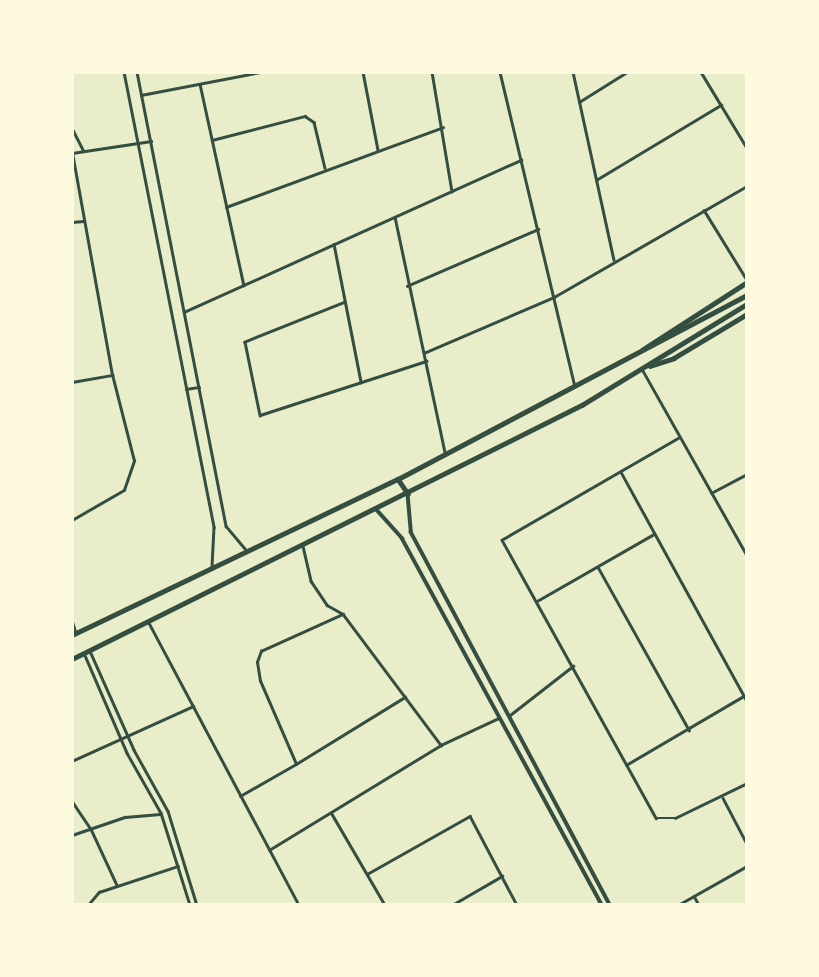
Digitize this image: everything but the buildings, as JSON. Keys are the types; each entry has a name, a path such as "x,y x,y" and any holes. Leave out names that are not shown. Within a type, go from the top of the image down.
{"main road":[{"path":"635,356 660,334 747,281"},
{"path":"74,634 398,478 747,295"},
{"path":"72,659 377,510 582,405 747,304"},
{"path":"642,369 674,358 747,314"},
{"path":"398,478 408,494"}],"street":[{"path":"124,72 214,527 212,568"},
{"path":"137,72 226,526 247,551"},
{"path":"141,95 260,72"},
{"path":"363,72 378,149"},
{"path":"432,72 452,191"},
{"path":"500,72 575,386"},
{"path":"573,72 614,261"},
{"path":"579,102 627,72"},
{"path":"701,72 747,148"},
{"path":"200,84 244,285"},
{"path":"597,180 721,105"},
{"path":"212,140 305,116 314,122 326,170"},
{"path":"226,207 443,127"},
{"path":"72,128 83,151"},
{"path":"72,520 124,489 132,476 134,461 111,375 72,153 151,141"},
{"path":"184,312 521,160"},
{"path":"425,353 554,298 747,186"},
{"path":"704,211 747,281"},
{"path":"395,217 407,286 425,353 445,454"},
{"path":"72,222 83,221"},
{"path":"407,286 538,229"},
{"path":"334,244 361,382"},
{"path":"345,302 249,338 243,348 260,415 426,360"},
{"path":"642,369 747,555"},
{"path":"72,382 111,375"},
{"path":"186,389 199,387"},
{"path":"679,438 502,540 656,818 675,818 723,798 747,783"},
{"path":"621,472 747,701"},
{"path":"711,493 747,474"},
{"path":"408,494 411,532 610,905"},
{"path":"377,510 402,538 602,905"},
{"path":"537,601 654,534"},
{"path":"303,546 311,581 327,605 343,614 441,745"},
{"path":"598,567 689,730"},
{"path":"296,764 260,681 257,662 261,651 343,614"},
{"path":"72,620 74,634"},
{"path":"148,621 299,905"},
{"path":"90,650 128,734 168,811 197,905"},
{"path":"84,653 121,737 161,813 180,866 190,905"},
{"path":"510,715 573,666"},
{"path":"625,765 746,695"},
{"path":"240,796 405,697"},
{"path":"72,761 193,706"},
{"path":"269,850 441,745 500,717"},
{"path":"523,760 532,757"},
{"path":"723,798 747,844"},
{"path":"72,801 91,829 117,886"},
{"path":"72,835 125,817 161,813"},
{"path":"332,814 384,905"},
{"path":"367,874 470,816 517,905"},
{"path":"88,905 95,894 180,866"},
{"path":"678,905 747,866"},
{"path":"452,905 502,876"},
{"path":"694,896 699,905"}]}
